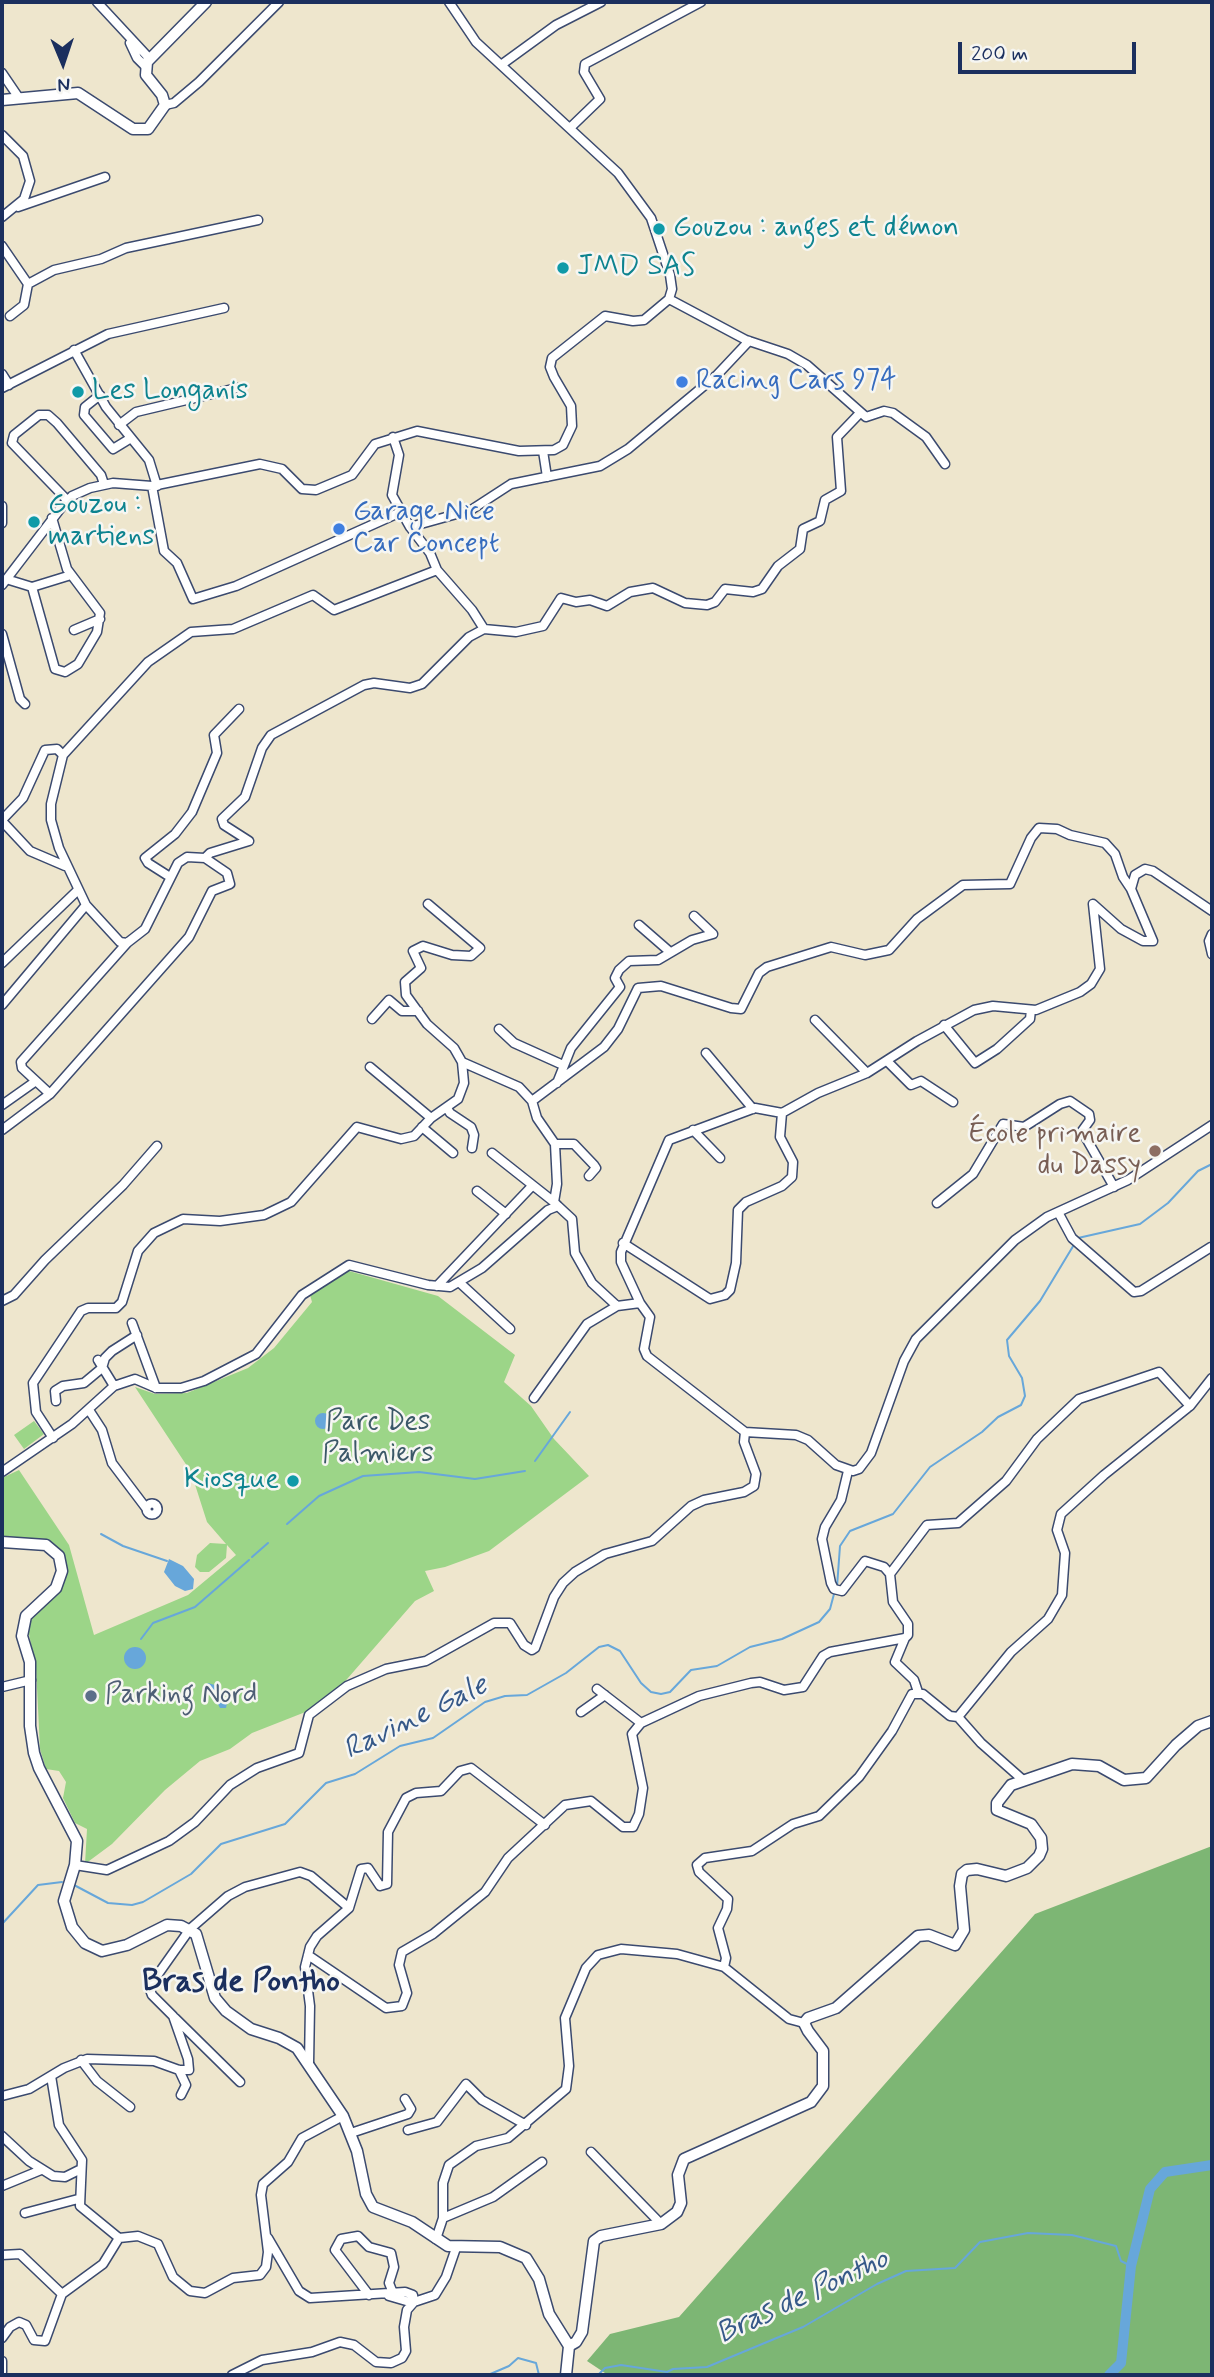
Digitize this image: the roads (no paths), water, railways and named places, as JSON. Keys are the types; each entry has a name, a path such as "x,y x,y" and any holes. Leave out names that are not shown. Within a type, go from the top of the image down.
{"main road":[{"path":"2,100 78,93 139,131 148,129 165,105 162,95 146,75 147,62 206,2"},
{"path":"2,1542 46,1545 59,1556 62,1571 59,1583 23,1623 30,1680 30,1726 34,1753 38,1768 75,1834 75,1865 64,1901 66,1914 91,1948 102,1951 117,1949 167,1926 190,1929 200,1941 209,1986 226,2011 251,2029 289,2042 309,2064 343,2116 351,2133 369,2203 412,2222 436,2239 456,2248 500,2247 526,2258 539,2280 549,2314 569,2346 566,2375"},
{"path":"569,2346 576,2343 582,2332 594,2241 601,2236 661,2224 677,2212 681,2203 678,2175 684,2159 796,2110 820,2093 823,2087 823,2051 804,2023 808,2018 836,2008 918,1936 929,1935 956,1945 964,1930 960,1886 962,1874 967,1870 978,1869 1006,1876 1027,1868 1039,1856 1042,1849 1041,1838 1031,1824 999,1812 996,1807 1011,1785 1072,1764 1087,1763 1099,1766 1124,1780 1146,1778 1176,1745 1198,1727 1212,1721"}],"street":[{"path":"97,2 129,40 139,62 147,62"},
{"path":"165,105 174,103 199,82 279,2"},
{"path":"71,575 32,587 4,582 67,500 80,491 104,484 155,486 260,464 282,470 302,489 316,490 352,475 369,448 417,430 519,451 543,451 563,445 572,426 571,407 550,367 552,358 605,316 633,321 645,320 669,299 672,289 670,275 651,218 618,173 468,33 449,2"},
{"path":"501,65 556,25 601,2"},
{"path":"571,127 600,99 584,72 584,64 701,2"},
{"path":"2,73 19,98"},
{"path":"2,135 23,156 29,170 28,192 16,207 2,217"},
{"path":"16,207 105,177"},
{"path":"10,316 24,305 29,284 54,270 101,259 127,248 258,220"},
{"path":"2,246 29,284"},
{"path":"669,299 749,341 788,354 807,365 866,417 884,411 893,413 926,437 945,464"},
{"path":"2,374 5,387 108,334 223,308"},
{"path":"410,527 471,510 511,484 600,467 628,449 717,375 749,341"},
{"path":"74,350 119,425 149,460 164,551 177,564 193,599 236,586 403,511"},
{"path":"119,425 136,412 237,388"},
{"path":"100,395 85,407 84,415 113,449 131,438"},
{"path":"205,858 210,853 249,841 224,824 222,819 245,797 262,748 271,735 364,685 374,682 410,688 422,684 469,638 484,629 516,632 543,626 561,598 576,602 590,600 607,606 630,592 653,588 685,603 707,606 715,602 725,589 759,591 767,585 778,566 798,552 803,529 820,521 825,500 838,493 842,485 837,437 860,413"},
{"path":"67,500 12,443 14,435 38,415 48,415 57,423 101,475 104,484"},
{"path":"393,437 399,454 392,495 437,570 472,610 484,629"},
{"path":"543,451 547,477"},
{"path":"2,506 2,523"},
{"path":"32,587 57,670 65,672 83,660 97,632 100,618 99,610 71,575 64,561 52,518"},
{"path":"127,943 120,942 86,905 65,866 51,812 63,755 148,662 191,632 233,629 313,595 334,610 437,570"},
{"path":"74,630 100,618"},
{"path":"2,634 20,699 25,704"},
{"path":"170,877 148,863 145,858 175,834 192,812 217,753 214,735 239,709"},
{"path":"63,755 57,749 48,748 44,752 23,797 2,820 30,851 65,866"},
{"path":"532,1101 604,1047 618,1029 634,991 650,985 741,1009 760,973 767,967 831,947 865,955 889,950 926,911 963,885 1010,884 1034,833 1043,827 1105,843 1115,854 1153,941 1143,941 1121,929 1093,904 1100,969 1098,976 1080,992 1054,1005 1031,1010 993,1006 974,1010 944,1025 867,1073 782,1113 772,1109 753,1109 675,1136 666,1144 623,1244 621,1262 640,1303 650,1317 643,1349 647,1356 746,1432 783,1434 808,1440 836,1465 848,1471 859,1469 871,1453 904,1361 916,1339 1029,1227 1114,1187 1212,1125"},
{"path":"2,1130 50,1094 185,942 197,925 212,891 230,884 227,873 205,858 183,859 170,877 149,923 127,943 21,1065 50,1094"},
{"path":"1131,889 1135,875 1145,869 1212,911"},
{"path":"2,963 78,890"},
{"path":"53,1438 36,1412 33,1383 81,1311 88,1308 116,1308 122,1302 138,1251 154,1233 183,1219 220,1221 264,1215 291,1202 356,1127 406,1140 462,1094 462,1062 454,1048 418,1011 404,987 409,977 421,968 414,951 423,946 452,955 471,956 480,948 428,904"},
{"path":"2,1005 86,905"},
{"path":"557,1083 571,1048 620,987 615,978 619,970 629,961 658,960 692,940 713,934 694,916"},
{"path":"639,925 670,952"},
{"path":"1212,934 1209,941 1212,954"},
{"path":"613,997 628,1005"},
{"path":"372,1019 389,1000 402,1011 418,1011"},
{"path":"944,1025 975,1063 997,1049 1030,1019 1031,1010"},
{"path":"815,1020 867,1073"},
{"path":"499,1029 514,1043 563,1065"},
{"path":"706,1054 753,1109"},
{"path":"887,1061 911,1085 921,1082 926,1084 953,1102"},
{"path":"462,1062 519,1087 532,1101 536,1115 555,1144 556,1204"},
{"path":"370,1067 431,1118"},
{"path":"2,1105 36,1082"},
{"path":"937,1203 973,1174 983,1152 1003,1124 1024,1127 1060,1104 1070,1101 1089,1114 1090,1120 1082,1131 1114,1187"},
{"path":"447,1108 471,1127 474,1135 472,1148"},
{"path":"623,1244 710,1299 725,1295 730,1290 736,1264 738,1210 746,1202 782,1186 792,1177 793,1162 780,1137 782,1113"},
{"path":"422,1127 453,1153"},
{"path":"693,1130 720,1158"},
{"path":"555,1144 573,1144 596,1168 589,1176"},
{"path":"2,1301 14,1295 45,1260 123,1185 157,1146"},
{"path":"492,1153 572,1219 575,1253 584,1273 617,1306"},
{"path":"437,1286 532,1186"},
{"path":"477,1191 506,1214"},
{"path":"2,1472 53,1438 114,1386 135,1379 156,1388 181,1388 204,1381 256,1354 302,1294 349,1265 437,1286 460,1283 482,1268 556,1204"},
{"path":"1058,1212 1076,1241 1138,1292 1211,1247"},
{"path":"460,1283 510,1329"},
{"path":"534,1398 587,1324 617,1306 640,1303"},
{"path":"132,1323 156,1388"},
{"path":"56,1401 54,1393 60,1387 84,1383 108,1354 137,1335"},
{"path":"100,1364 114,1386"},
{"path":"890,1574 928,1525 958,1523 1006,1481 1037,1439 1079,1399 1159,1372 1190,1406"},
{"path":"958,1717 1011,1652 1048,1619 1062,1595 1065,1553 1057,1531 1061,1514 1104,1475 1190,1406 1212,1378"},
{"path":"89,1410 102,1430 112,1462 146,1508"},
{"path":"75,1865 96,1871 117,1868 169,1841 195,1822 230,1784 257,1768 299,1754 309,1714 347,1686 386,1669 426,1661 494,1623 510,1623 528,1649 535,1648 554,1597 562,1583 575,1572 605,1554 652,1541 680,1513 704,1500 750,1490 755,1474 744,1442 746,1432"},
{"path":"848,1471 841,1500 825,1527 822,1538 834,1589 842,1591 865,1560 884,1567 890,1574 893,1602 908,1624 908,1635 895,1662 914,1680 918,1692 950,1716 958,1717 981,1743 1023,1780"},
{"path":"309,1955 386,2008 402,2006 407,1993 399,1965 402,1952 433,1934 485,1892 508,1858 565,1805 582,1800 598,1805 627,1829 633,1827 639,1814 643,1788 632,1734 641,1723 699,1696 751,1683 760,1682 784,1690 803,1687 823,1656 830,1652 905,1638"},
{"path":"2,1687 30,1680"},
{"path":"597,1689 641,1723"},
{"path":"724,1967 726,1958 718,1928 727,1909 728,1899 699,1872 697,1865 705,1858 752,1851 778,1832 819,1816 859,1777 892,1731 912,1693 918,1692"},
{"path":"581,1712 605,1695"},
{"path":"309,2064 310,2006 305,1967 309,1955 317,1936 349,1908 363,1867 368,1868 380,1886 387,1884 388,1832 406,1798 441,1791 463,1769 475,1769 545,1825"},
{"path":"240,2082 152,1995 149,1987 190,1929 228,1896 245,1887 300,1872 311,1876 349,1908"},
{"path":"436,2239 443,2218 443,2183 449,2165 470,2149 508,2138 566,2089 569,2066 565,2018 586,1968 598,1955 621,1949 677,1954 724,1967 789,2019 804,2023"},
{"path":"2,2096 29,2089 81,2060 154,2061 179,2070 189,2070 189,2062 173,2016"},
{"path":"81,2060 97,2081 130,2107"},
{"path":"179,2070 187,2085 181,2095"},
{"path":"51,2076 59,2124 80,2157 78,2199 85,2212 119,2238 131,2236 151,2239 162,2250 169,2270 178,2283 190,2291 205,2293 233,2278 262,2273 268,2238 261,2194 266,2178 288,2162 302,2138 343,2116"},
{"path":"408,2130 437,2122 466,2084 482,2101 526,2125"},
{"path":"351,2133 408,2114 411,2109 405,2099"},
{"path":"3,2139 41,2170 61,2178 79,2170"},
{"path":"591,2152 661,2224"},
{"path":"443,2218 493,2197 542,2162"},
{"path":"2,2186 41,2170"},
{"path":"26,2213 78,2199"},
{"path":"369,2295 335,2250 341,2239 358,2236 369,2247 389,2250 394,2263 389,2283 393,2293"},
{"path":"2,2338 10,2327 19,2322 26,2325 34,2340 45,2341 62,2294 103,2264 119,2238"},
{"path":"268,2238 304,2295 320,2299 410,2293 414,2303"},
{"path":"383,2295 414,2303 435,2295 446,2277 456,2248"},
{"path":"2,2255 20,2254 62,2294"},
{"path":"233,2375 262,2360 312,2352 340,2342 354,2345 371,2361 397,2361 405,2354 405,2318 414,2303"},
{"path":"2,2361 2,2372"}],"water":[{"path":"323,1413 329,1415 329,1427 323,1429 317,1427 315,1421 317,1415"},
{"path":"169,1559 183,1566 194,1579 193,1589 185,1591 175,1586 164,1572"},
{"path":"135,1647 143,1650 146,1658 143,1666 135,1669 127,1666 124,1658 127,1650"},
{"path":"208,1683 218,1686 217,1697 228,1699 226,1708 220,1708 215,1698 206,1692"}],"waterway":[{"name":"Ravine Gale","path":"1078,1238 1140,1224 1168,1203 1198,1171 1212,1164"},
{"name":"Ravine Gale","path":"837,1587 840,1546 850,1531 893,1514 930,1467 982,1432 998,1417 1021,1405 1025,1396 1022,1378 1009,1356 1007,1340 1040,1301 1075,1243"},
{"path":"535,1461 570,1412"},
{"path":"287,1524 319,1496 363,1476 419,1472 475,1479 525,1471"},
{"path":"101,1534 123,1546 167,1561"},
{"path":"252,1557 268,1543"},
{"path":"141,1639 153,1623 195,1607 249,1560"},
{"name":"Ravine Gale","path":"74,1885 108,1903 132,1905 143,1902 191,1874 221,1844 285,1824 326,1783 355,1774 400,1746 433,1738 485,1702 505,1696 527,1695 566,1673 599,1647 608,1645 620,1651 641,1683 651,1692 670,1692 691,1670 717,1666 750,1647 782,1639 819,1622 830,1609 834,1594"},
{"name":"Ravine Gale","path":"2,1924 38,1885 62,1882"},
{"path":"1109,2375 1121,2363 1131,2266 1150,2189 1165,2172 1212,2165"},
{"name":"Bras de Pontho","path":"598,2375 605,2368 621,2365 667,2372 673,2369 707,2367 803,2327 877,2284 906,2271 955,2268 980,2242 1028,2233 1072,2235 1116,2246 1121,2261 1131,2266"},
{"name":"Bras de Pontho","path":"488,2375 509,2366 518,2358 536,2363 539,2375"}],"place":[{"name":"Gouzou : anges et démon","path":"659,229"},
{"name":"JMD SAS","path":"563,268"},
{"name":"Racing Cars 974","path":"682,382"},
{"name":"Les Longanis","path":"78,392"},
{"name":"Gouzou : martiens","path":"34,522"},
{"name":"Garage Nice Car Concept","path":"339,529"},
{"name":"École primaire du Dassy","path":"1155,1151"},
{"name":"Kiosque","path":"293,1481"},
{"name":"Parking Nord","path":"91,1696"}],"district":[{"name":"Bras de Pontho","path":"241,1983"}],"park label":[{"name":"Parc Des Palmiers","path":"378,1439"}]}
